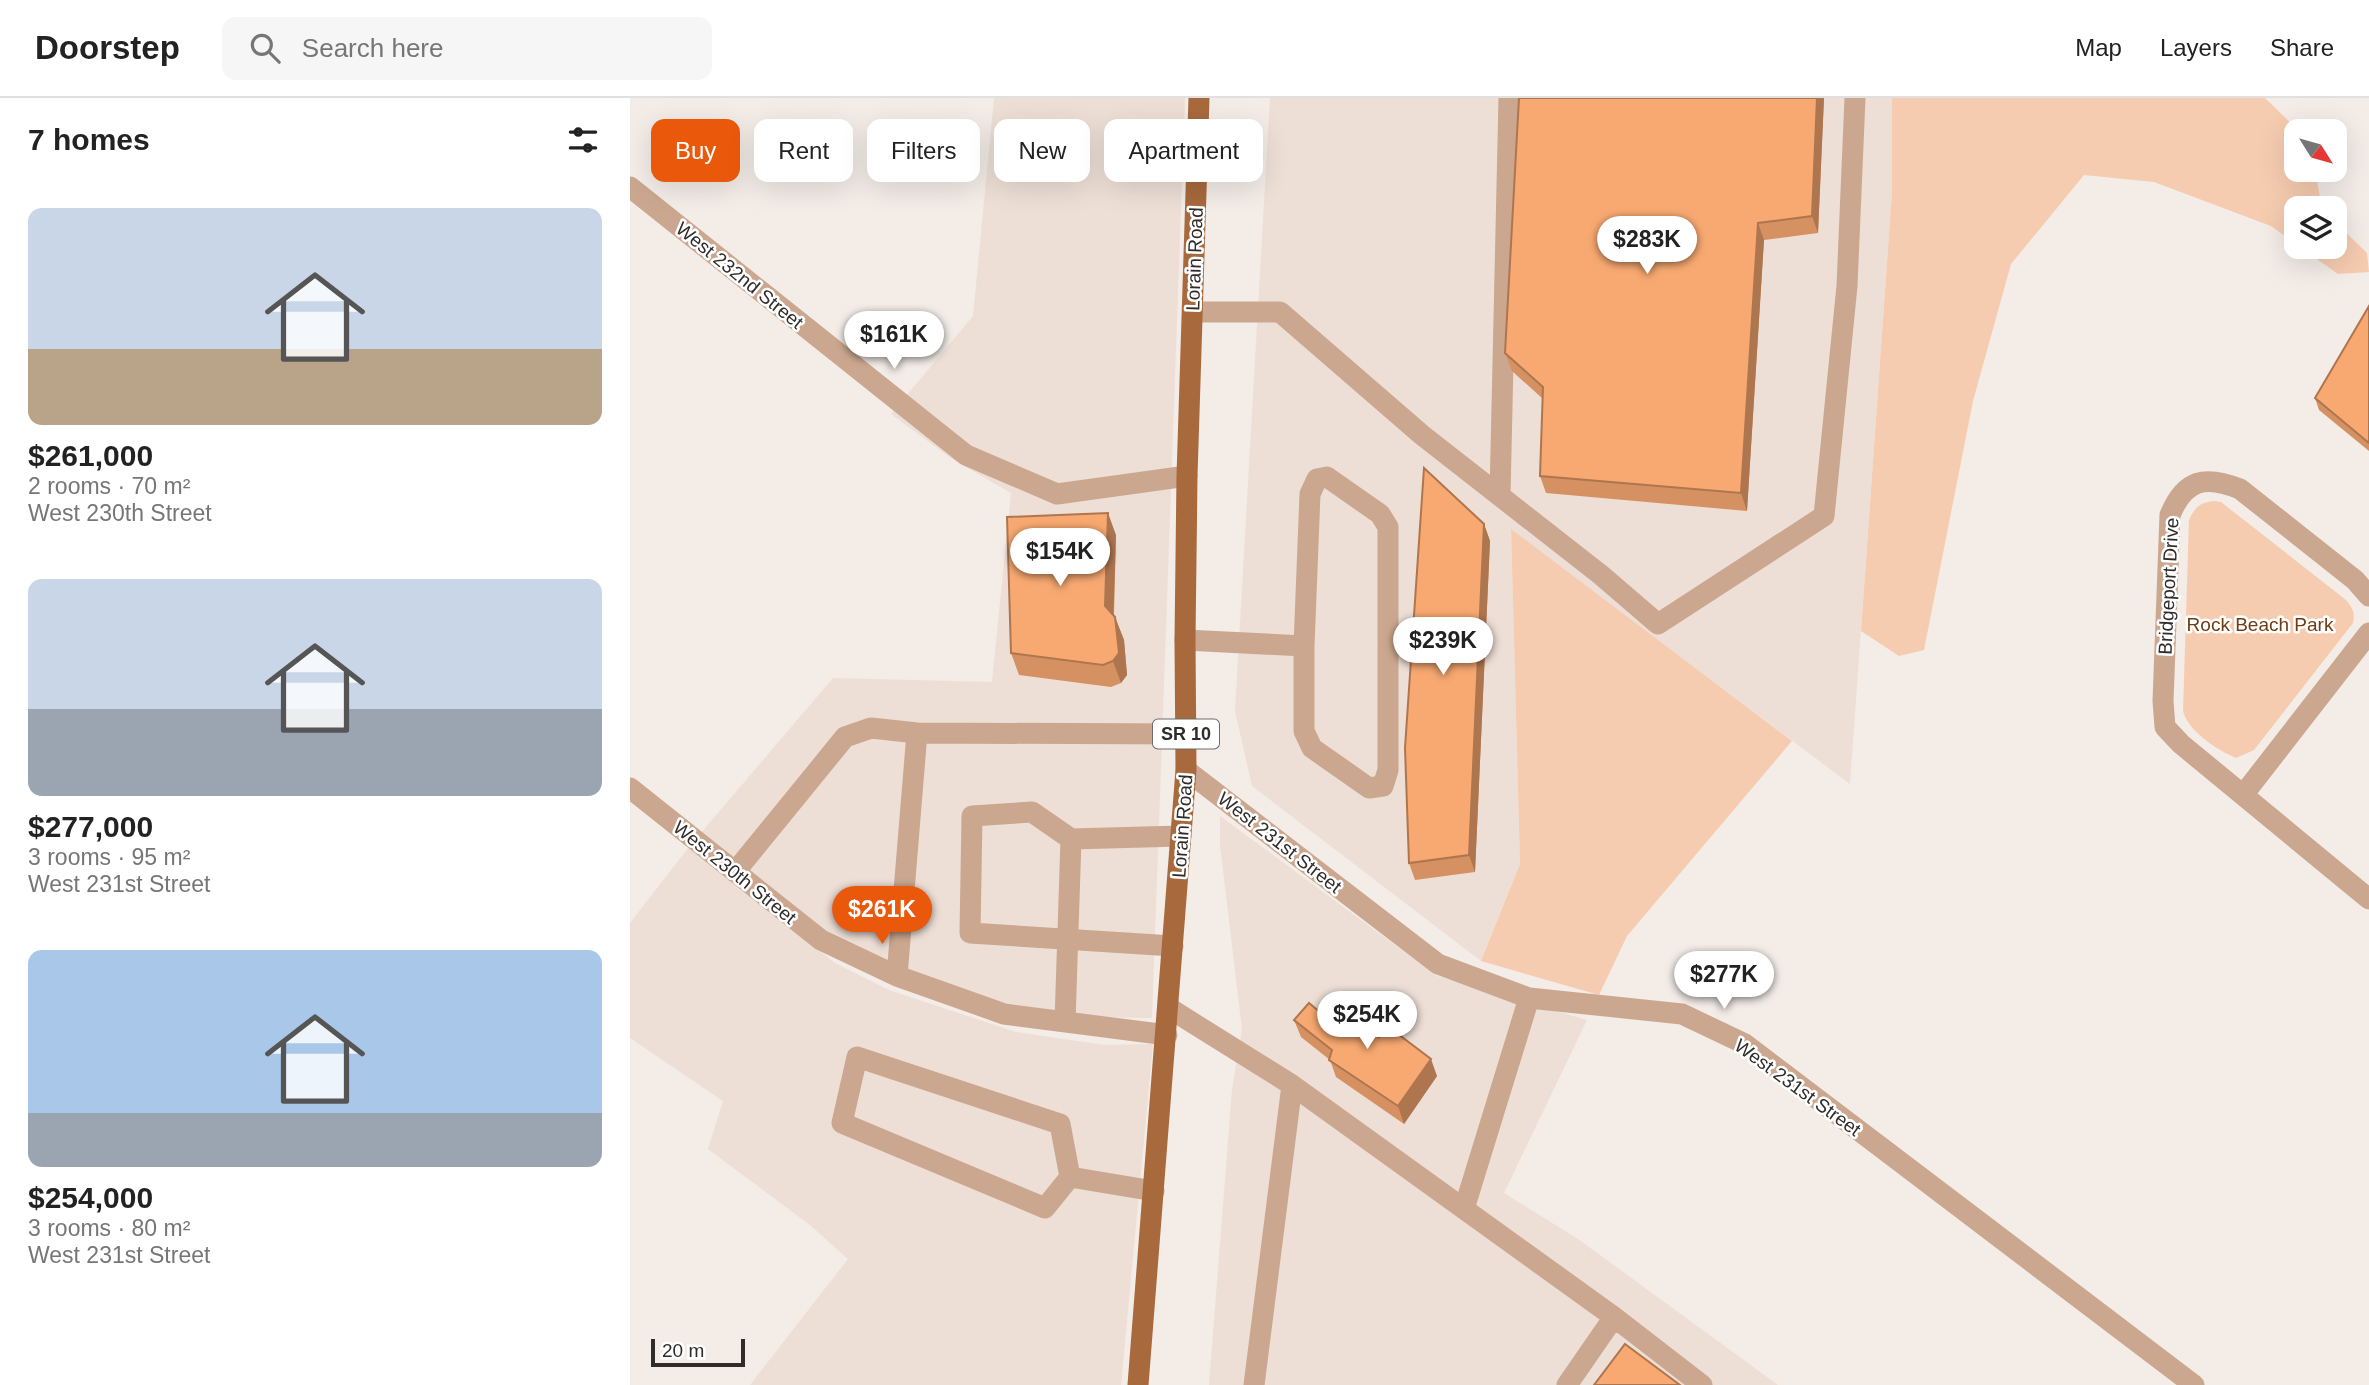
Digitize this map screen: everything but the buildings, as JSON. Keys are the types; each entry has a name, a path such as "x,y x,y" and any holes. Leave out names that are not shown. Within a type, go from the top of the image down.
{"main road":[{"name":"Lorain Road","path":"1138,1385 1186,770 1187,477 1199,98"}],"street":[{"path":"1500,495 1509,98"},
{"path":"1193,312 1280,312 1422,435 1601,575 1658,624 1824,516 1847,286 1855,98"},
{"name":"West 232nd Street","path":"630,187 965,455 1057,494 1187,477"},
{"path":"1327,477 1380,514 1388,527 1388,770 1384,786 1369,789 1312,748 1304,731 1304,646 1310,494 1317,479 1327,477"},
{"name":"Bridgeport Drive","path":"2369,596 2355,580 2240,489 2219,481 2199,482 2187,488 2177,498 2170,515 2169,527 2162,701 2165,727 2181,744 2369,899"},
{"path":"2243,795 2365,642 2369,633"},
{"path":"1185,640 1304,646"},
{"path":"735,872 845,737 872,728 917,733 1186,734"},
{"path":"897,976 917,733"},
{"name":"West 231st Street","path":"1186,770 1438,964 1530,998 1682,1014 1745,1044 2194,1385"},
{"name":"West 230th Street","path":"630,788 821,940 897,976 1004,1014 1167,1035"},
{"path":"1173,946 970,933 972,816 1032,812 1071,839 1181,836"},
{"path":"1065,1022 1071,839"},
{"path":"1464,1209 1530,998"},
{"path":"1169,1008 1293,1085 1614,1317 1702,1385"},
{"path":"857,1057 1060,1124 1070,1177 1045,1208 842,1123 857,1057"},
{"path":"1254,1385 1293,1085"},
{"path":"1070,1177 1154,1191"},
{"path":"1567,1385 1614,1317"}],"shaded area":[{"path":"994,98 1185,98 1184,119 1104,119 1104,182 1182,182 1152,1018 1079,1017 1008,1007 908,973 824,935 700,834 833,678 992,682 1011,493 952,459 891,414 973,316"},
{"path":"1270,98 1892,98 1892,192 1850,784 1511,530 1520,864 1481,961 1252,786 1235,711"},
{"path":"1220,816 1437,976 1587,1020 1504,1193 1578,1239 1778,1385 1209,1385 1232,1090 1242,1029 1220,845"},
{"path":"689,847 835,963 889,990 1016,1032 1105,1045 1153,1044 1121,1385 750,1385 848,1259 810,1225 708,1149 723,1101 630,1038 630,923"}],"green space":[{"path":"1892,98 2265,98 2287,119 2284,119 2284,182 2317,182 2320,196 2284,196 2284,235 2271,226 2154,182 2084,175 2011,264 1973,401 1924,650 1899,656 1861,631 1892,192"},
{"path":"2347,234 2367,253 2369,272 2338,274 2317,259 2347,259"},
{"name":"Rock Beach Park","path":"2221,502 2346,600 2354,613 2353,623 2254,750 2236,758 2197,733 2183,711 2189,520 2199,506"},
{"path":"1511,529 1792,741 1627,936 1599,995 1481,961 1520,864"}]}
